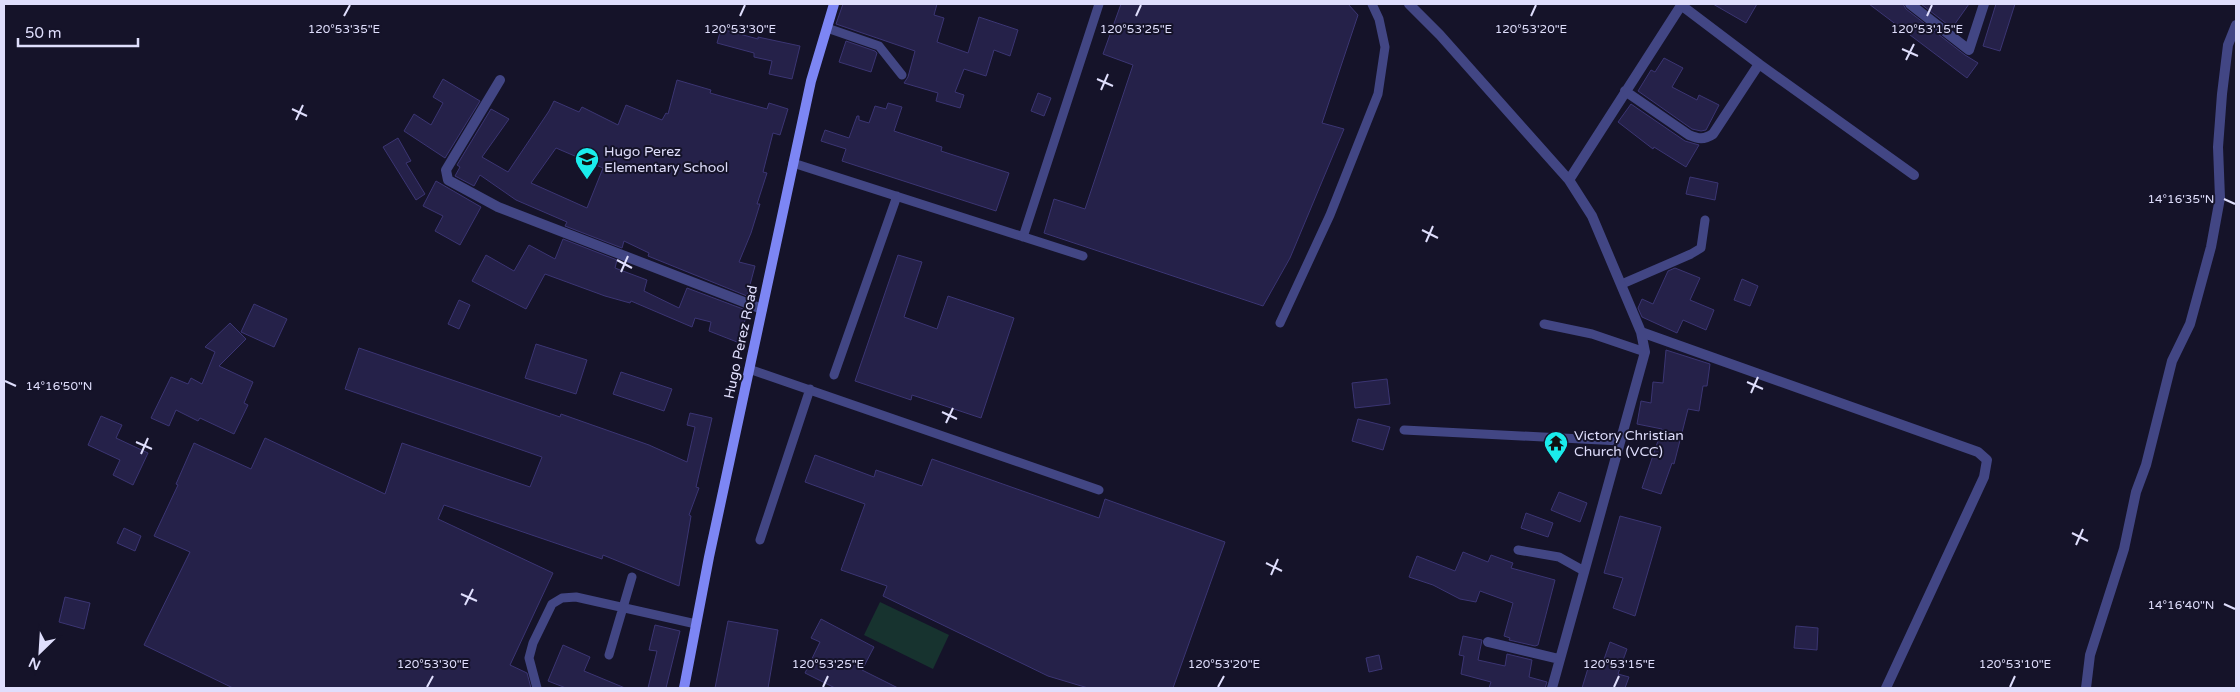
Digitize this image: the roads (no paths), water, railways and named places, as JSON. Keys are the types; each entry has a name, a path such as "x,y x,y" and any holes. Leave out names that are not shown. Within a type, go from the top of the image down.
{"street":[{"name":"Hugo Perez Road","path":"684,688 793,163 811,81 834,4"},
{"path":"1409,4 1440,35 1569,180 1592,216 1622,284 1641,332 1646,352 1552,688"},
{"path":"1569,180 1681,4 1758,64 1914,175"},
{"path":"1910,4 1969,50 1984,4"},
{"path":"2086,688 2090,655 2124,549 2136,492 2146,466 2172,362 2190,324 2211,247 2220,198 2218,147 2222,94 2228,45 2236,25"},
{"path":"1625,91 1688,135 1699,139 1707,138 1717,127 1758,64"},
{"path":"500,80 446,170 448,180 498,207 762,309"},
{"path":"1641,332 1978,452 1987,460 1984,477 1886,688"},
{"path":"1488,642 1559,660"}],"lane":[{"path":"1023,237 1099,4"},
{"path":"1280,323 1330,215 1378,94 1385,47 1379,18 1372,4"},
{"path":"827,28 879,46 902,74"},
{"path":"793,163 1084,256"},
{"path":"834,375 897,196"},
{"path":"1622,284 1701,248 1705,220"},
{"path":"1544,324 1592,334 1646,352"},
{"path":"749,368 1099,490"},
{"path":"760,540 810,390"},
{"path":"1404,430 1620,441"},
{"path":"1518,550 1559,557 1584,571"},
{"path":"609,655 632,577"},
{"path":"537,688 529,658 533,643 552,604 562,598 576,597 696,624"}],"place":[{"name":"Hugo Perez Elementary School","path":"587,180"},
{"name":"Victory Christian Church (VCC)","path":"1556,464"}]}
